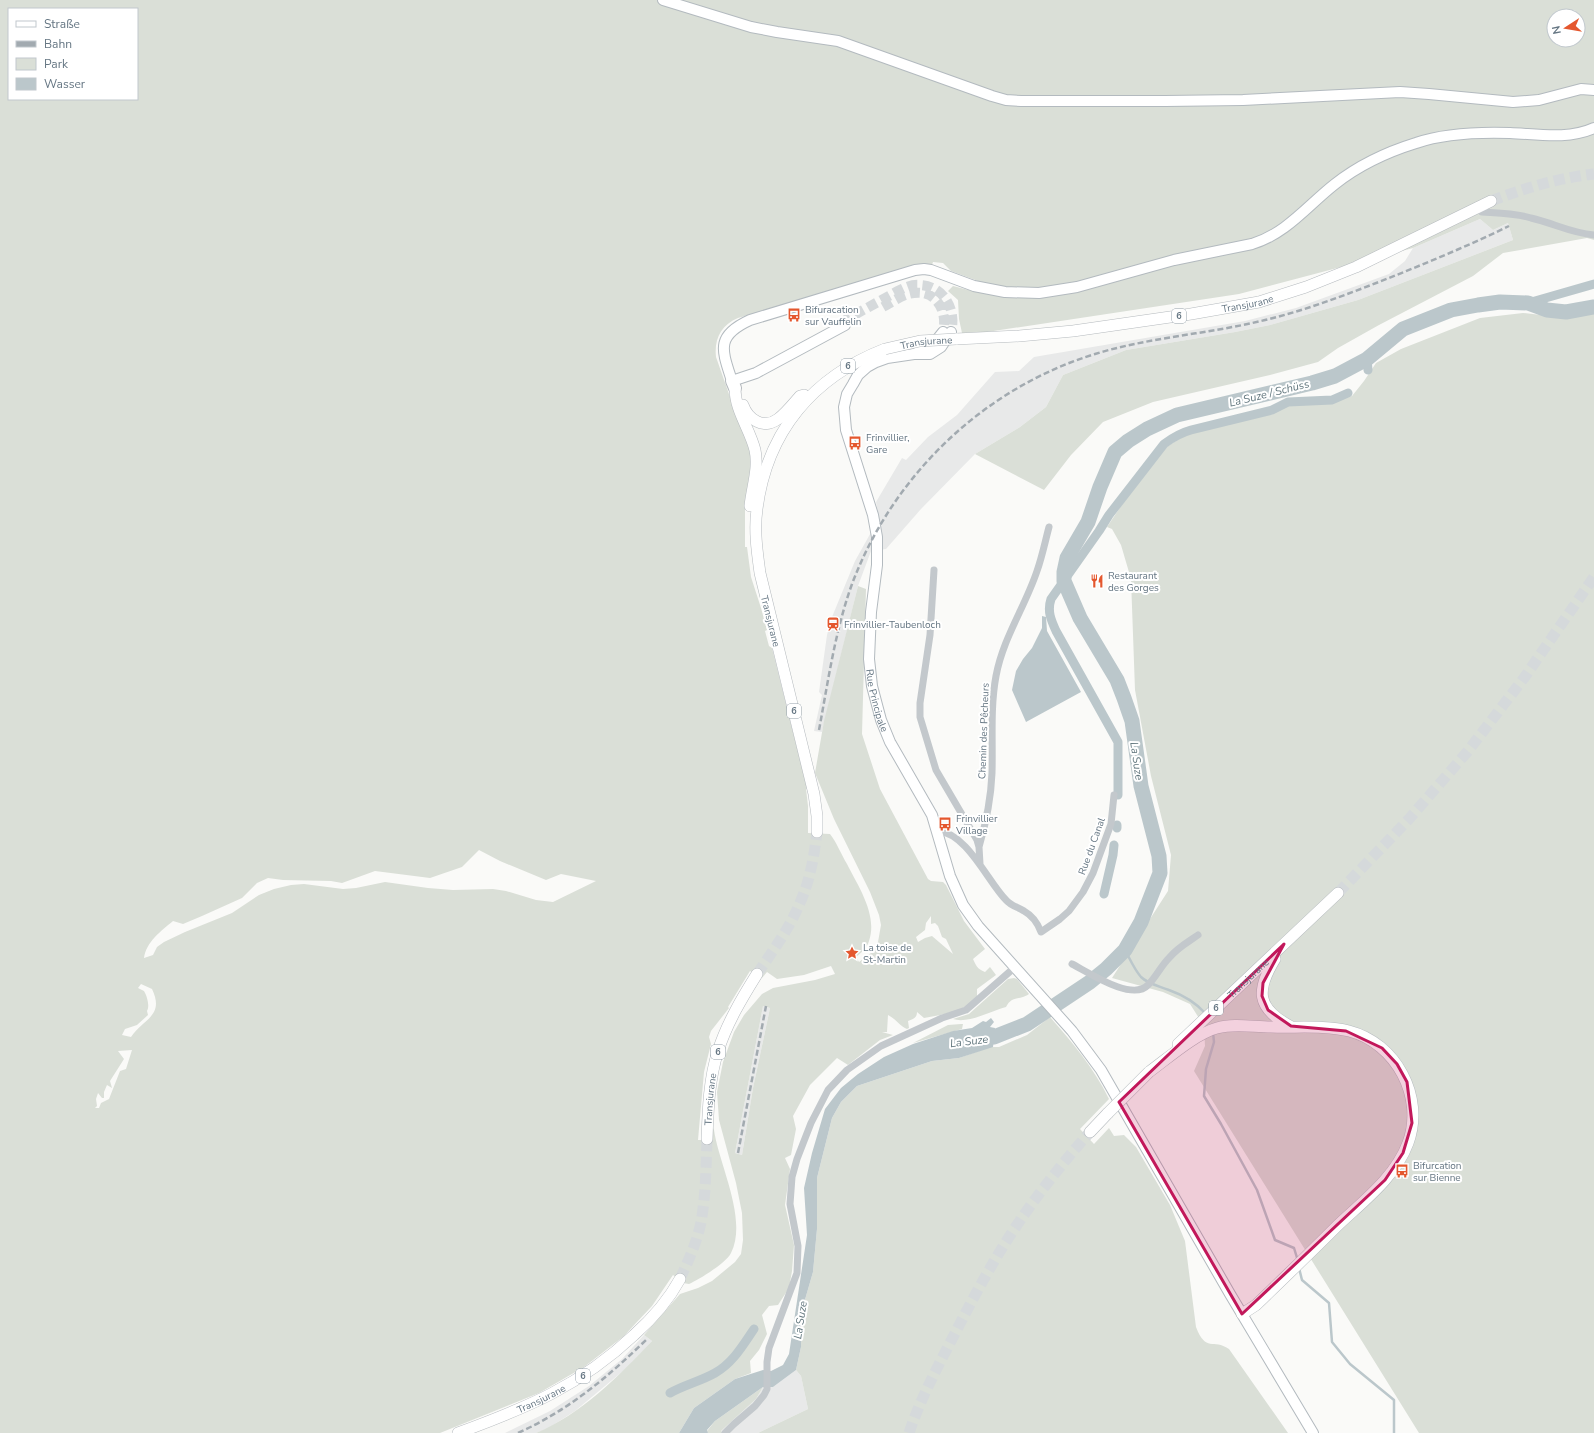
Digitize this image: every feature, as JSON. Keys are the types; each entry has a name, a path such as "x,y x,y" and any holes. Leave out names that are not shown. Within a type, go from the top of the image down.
{"main road":[{"name":"Transjurane","path":"817,832 817,816 814,794 764,592 760,573 756,536 759,493 773,450 794,414 816,390 846,367 869,355 885,349 950,334 1005,337 1073,331 1191,314 1259,302 1342,273 1491,201"},
{"path":"734,385 746,412 751,419 760,423 771,422 777,419 800,396 816,390"},
{"path":"734,385 736,402 752,441 756,456 749,511 756,536"},
{"name":"Transjurane","path":"1092,1129 1149,1072 1338,893"},
{"path":"1284,944 1265,975 1262,993 1264,1003 1270,1013 1291,1026"},
{"name":"Transjurane","path":"707,1139 712,1072 718,1051 725,1030 757,974"},
{"path":"1149,1072 1198,1037 1216,1028 1234,1026 1291,1026 1342,1030 1363,1036 1375,1043 1387,1053 1401,1070 1409,1089 1413,1116 1409,1141 1400,1159 1385,1180 1256,1305 1242,1314"},
{"name":"Transjurane","path":"458,1433 527,1407 554,1393 593,1369 613,1354 652,1319 670,1296 680,1279"}],"street":[{"path":"663,0 751,27 838,41 1006,100 1235,100 1400,92 1520,102 1539,100 1581,89 1594,90"},
{"path":"845,325 734,385 724,350 726,337 734,329 750,320 767,314 899,274 924,269 931,270 974,286 1005,292 1039,293 1065,290 1174,260 1263,241 1286,227 1336,183 1352,172 1387,154 1418,142 1463,134 1569,134 1583,132 1594,128"},
{"path":"1482,212 1516,214 1573,232 1594,235"},
{"name":"Rue Principale","path":"950,334 914,354 887,358 867,367 858,376 847,394 844,407 846,430 873,515 878,543 877,564 870,612 869,659 872,686 881,720 890,742 928,806 938,831 950,876 963,905 978,926 1071,1030 1101,1070 1242,1314 1313,1433"},
{"name":"Chemin des Pêcheurs","path":"979,847 988,814 990,794 992,773 992,719 996,676 1005,643 1037,572 1049,527"},
{"path":"934,570 930,635 920,703 920,717 936,770 971,828 979,847 980,864"},
{"name":"Rue du Canal","path":"980,864 1006,900 1032,916 1042,932 1069,911 1083,892 1093,873 1111,824 1114,795"},
{"path":"938,831 955,837 980,864"},
{"path":"1072,964 1104,982 1130,990 1139,990 1148,986 1154,976 1175,951 1198,935"},
{"path":"725,1433 755,1406 764,1395 766,1389 767,1356 771,1340 797,1274 798,1246 790,1204 792,1177 797,1159 811,1123 828,1090 847,1070 881,1046 942,1018 966,1010 1017,971"}],"highlighted area":[{"path":"1284,944 1263,983 1262,996 1268,1010 1291,1026 1346,1031 1382,1048 1397,1064 1407,1082 1412,1123 1403,1153 1385,1180 1242,1314 1119,1102"}],"shaded area":[{"path":"1480,219 1493,230 1508,223 1513,240 1358,300 1270,325 1126,350 1063,375 1046,407 1020,427 975,454 921,509 886,549 871,551 858,586 822,732 814,731 822,695 819,692 827,635 832,617 855,561 879,518 876,502 902,458 906,460 928,437 957,415 995,372 1019,371 1034,357 1245,321 1296,308 1389,274 1405,261 1413,248"},
{"path":"763,1006 770,1008 753,1088 742,1155 735,1153"},
{"path":"644,1335 652,1341 629,1366 575,1411 547,1429 536,1433 505,1433 550,1411 589,1386 622,1359"},
{"path":"796,1370 801,1376 808,1409 758,1433 723,1433 721,1431 756,1399 763,1387 773,1387"}],"green space":[{"path":"0,0 1594,0 1594,240 1587,238 1503,253 1473,276 1379,325 1338,348 1318,362 1270,375 1153,402 1103,422 1071,455 1044,490 975,454 1020,427 1046,407 1063,375 1126,350 1270,325 1358,300 1513,240 1508,223 1493,230 1480,219 1413,248 1239,294 987,332 962,333 959,319 958,300 948,291 953,286 980,293 978,281 951,271 943,263 933,262 932,265 916,265 738,318 723,329 716,344 716,357 737,417 749,444 752,463 745,508 745,547 747,547 751,577 767,630 765,631 769,646 772,648 807,788 808,833 830,834 861,891 869,911 871,931 869,941 862,952 856,957 859,962 871,953 878,942 881,925 879,915 870,892 834,819 815,773 824,721 858,586 866,589 862,734 880,789 928,879 931,881 943,882 946,885 964,921 985,949 973,959 976,965 980,970 985,972 990,967 996,975 977,989 977,1000 971,1004 952,1012 924,1018 917,1012 913,1019 908,1021 909,1028 907,1029 888,1015 887,1032 882,1032 893,1035 880,1040 848,1065 837,1058 810,1085 793,1116 796,1129 791,1155 785,1158 790,1169 785,1205 794,1245 789,1288 778,1305 769,1306 762,1315 767,1334 759,1350 750,1361 751,1373 735,1379 694,1408 679,1433 536,1433 568,1416 612,1381 652,1341 644,1335 680,1294 698,1288 712,1281 735,1262 741,1254 743,1240 742,1213 736,1183 719,1120 717,1092 723,1062 734,1032 744,1015 762,994 773,988 815,980 835,974 831,966 804,975 777,979 767,972 762,978 750,971 728,1007 729,1008 711,1031 709,1037 711,1044 704,1072 698,1140 712,1140 713,1128 734,1208 736,1224 735,1239 731,1253 724,1261 706,1275 689,1284 683,1283 673,1275 652,1306 624,1336 584,1367 539,1393 440,1433 0,1433","holes":["479,850 500,861 546,880 561,874 596,881 553,902 536,900 506,891 493,889 453,890 385,882 343,889 304,884 291,885 274,889 259,895 232,913 164,942 157,947 153,955 144,958 145,952 151,942 173,921 183,924 242,898 257,883 268,878 283,880 331,881 342,883 375,871 430,878 462,867","931,916 931,924 935,923 938,926 942,937 946,939 953,954 932,936 918,942 916,937 925,930 926,923","141,984 152,989 156,1005 154,1011 131,1037 122,1035 125,1029 137,1025 148,1015 148,1001 144,991 138,988","763,1006 770,1008 753,1088 742,1155 735,1153","132,1050 126,1069 120,1071 109,1099 101,1103 99,1108 95,1108 97,1106 96,1099 98,1093 102,1098 104,1098 104,1092 107,1085 112,1088 110,1081 124,1059 118,1051"]},
{"path":"1523,313 1550,316 1594,314 1594,1433 1419,1433 1194,1071 1205,1046 1204,1026 1190,1004 1163,992 1112,978 1168,891 1171,855 1151,776 1135,690 1131,579 1121,545 1112,529 1107,527 1156,454 1188,433 1208,425 1290,403 1329,403 1352,396 1376,363 1401,349 1480,318"},
{"path":"1008,979 1017,979 1029,994 1013,999 1006,1007 980,1016 966,1020 953,1019 969,1014"},
{"path":"1050,1017 1090,1066 1109,1099 1080,1129 1094,1144 1109,1128 1114,1136 1124,1135 1136,1147 1170,1205 1185,1241 1196,1327 1200,1335 1203,1340 1210,1344 1223,1346 1229,1349 1288,1433 758,1433 808,1409 801,1376 796,1370 801,1347 802,1310 813,1272 817,1229 817,1178 832,1118 841,1102 857,1086 932,1061 959,1058 990,1047 999,1047 1027,1035"},
{"path":"963,1024 962,1029 913,1043 948,1025"},
{"path":"763,1387 756,1399 721,1431 723,1433 708,1433 707,1431 715,1421"}],"water":[{"path":"1042,616 1046,617 1047,631 1081,692 1026,722 1012,690 1016,671 1032,648 1042,628"},
{"name":"La Suze","path":"991,1018 994,1022 990,1027 995,1028 993,1047 959,1058 932,1061 857,1086 841,1102 832,1118 817,1178 817,1229 813,1272 802,1310 801,1347 796,1370 773,1387 763,1387 715,1421 707,1430 708,1433 679,1433 694,1408 735,1379 763,1370 771,1371 783,1365 789,1354 807,1235 804,1188 812,1153 825,1109 841,1088 858,1074 884,1057 913,1044 953,1031 972,1028 983,1021 986,1022"}],"waterway":[{"path":"1528,303 1594,284"},
{"name":"La Suze / Schüss","path":"973,1039 994,1037 1027,1024 1090,982 1106,969 1125,950 1141,922 1160,873 1159,856 1141,786 1132,721 1117,680 1080,618 1064,581 1067,558 1088,522 1100,487 1115,452 1128,441 1147,429 1177,415 1312,383 1335,376 1367,359 1403,329 1451,310 1500,302 1528,303 1547,310 1566,312 1594,307"},
{"path":"1367,359 1368,370"},
{"path":"1118,795 1118,742 1056,631 1051,619 1051,599 1109,515 1164,444 1187,431 1272,410 1288,402 1332,400 1348,393"},
{"path":"1104,894 1114,845"},
{"path":"1125,950 1136,971 1141,977 1150,983 1174,992 1193,1002 1205,1013"},
{"path":"1213,1032 1214,1042 1206,1069 1204,1096 1257,1190 1275,1240 1294,1248 1298,1261"},
{"path":"1299,1268 1302,1280 1329,1303 1332,1342 1350,1364 1394,1400 1394,1433"},
{"path":"670,1393 710,1376 721,1369 737,1353 754,1329"}],"tunnel":[{"path":"1491,201 1542,184 1594,174"},
{"path":"845,325 847,319 896,292 911,286 920,285 928,286 936,290 947,301 952,316 951,332"},
{"path":"883,307 906,295 914,293 929,295 935,299 942,310 944,317 943,332"},
{"path":"1338,893 1409,819 1468,751 1524,678 1594,577"},
{"path":"757,974 785,932 803,896 811,869 817,832"},
{"path":"909,1433 934,1374 999,1253 1042,1190 1090,1132"},
{"path":"680,1279 701,1224 705,1187 707,1139"}],"railway":[{"path":"819,730 832,657 841,620 852,584 870,544 892,507 918,472 947,441 980,413 1016,389 1054,369 1095,354 1137,343 1244,325 1312,307 1389,278 1509,226"},
{"path":"738,1153 766,1006"},
{"path":"518,1433 554,1414 587,1392 648,1338"}],"place":[{"name":"Bifuracation sur Vauffelin","path":"794,315"},
{"name":"Frinvillier, Gare","path":"855,443"},
{"name":"Restaurant des Gorges","path":"1097,581"},
{"name":"Frinvillier-Taubenloch","path":"833,624"},
{"name":"Frinvillier Village","path":"945,824"},
{"name":"La toise de St-Martin","path":"852,953"},
{"name":"Bifurcation sur Bienne","path":"1402,1171"}]}
